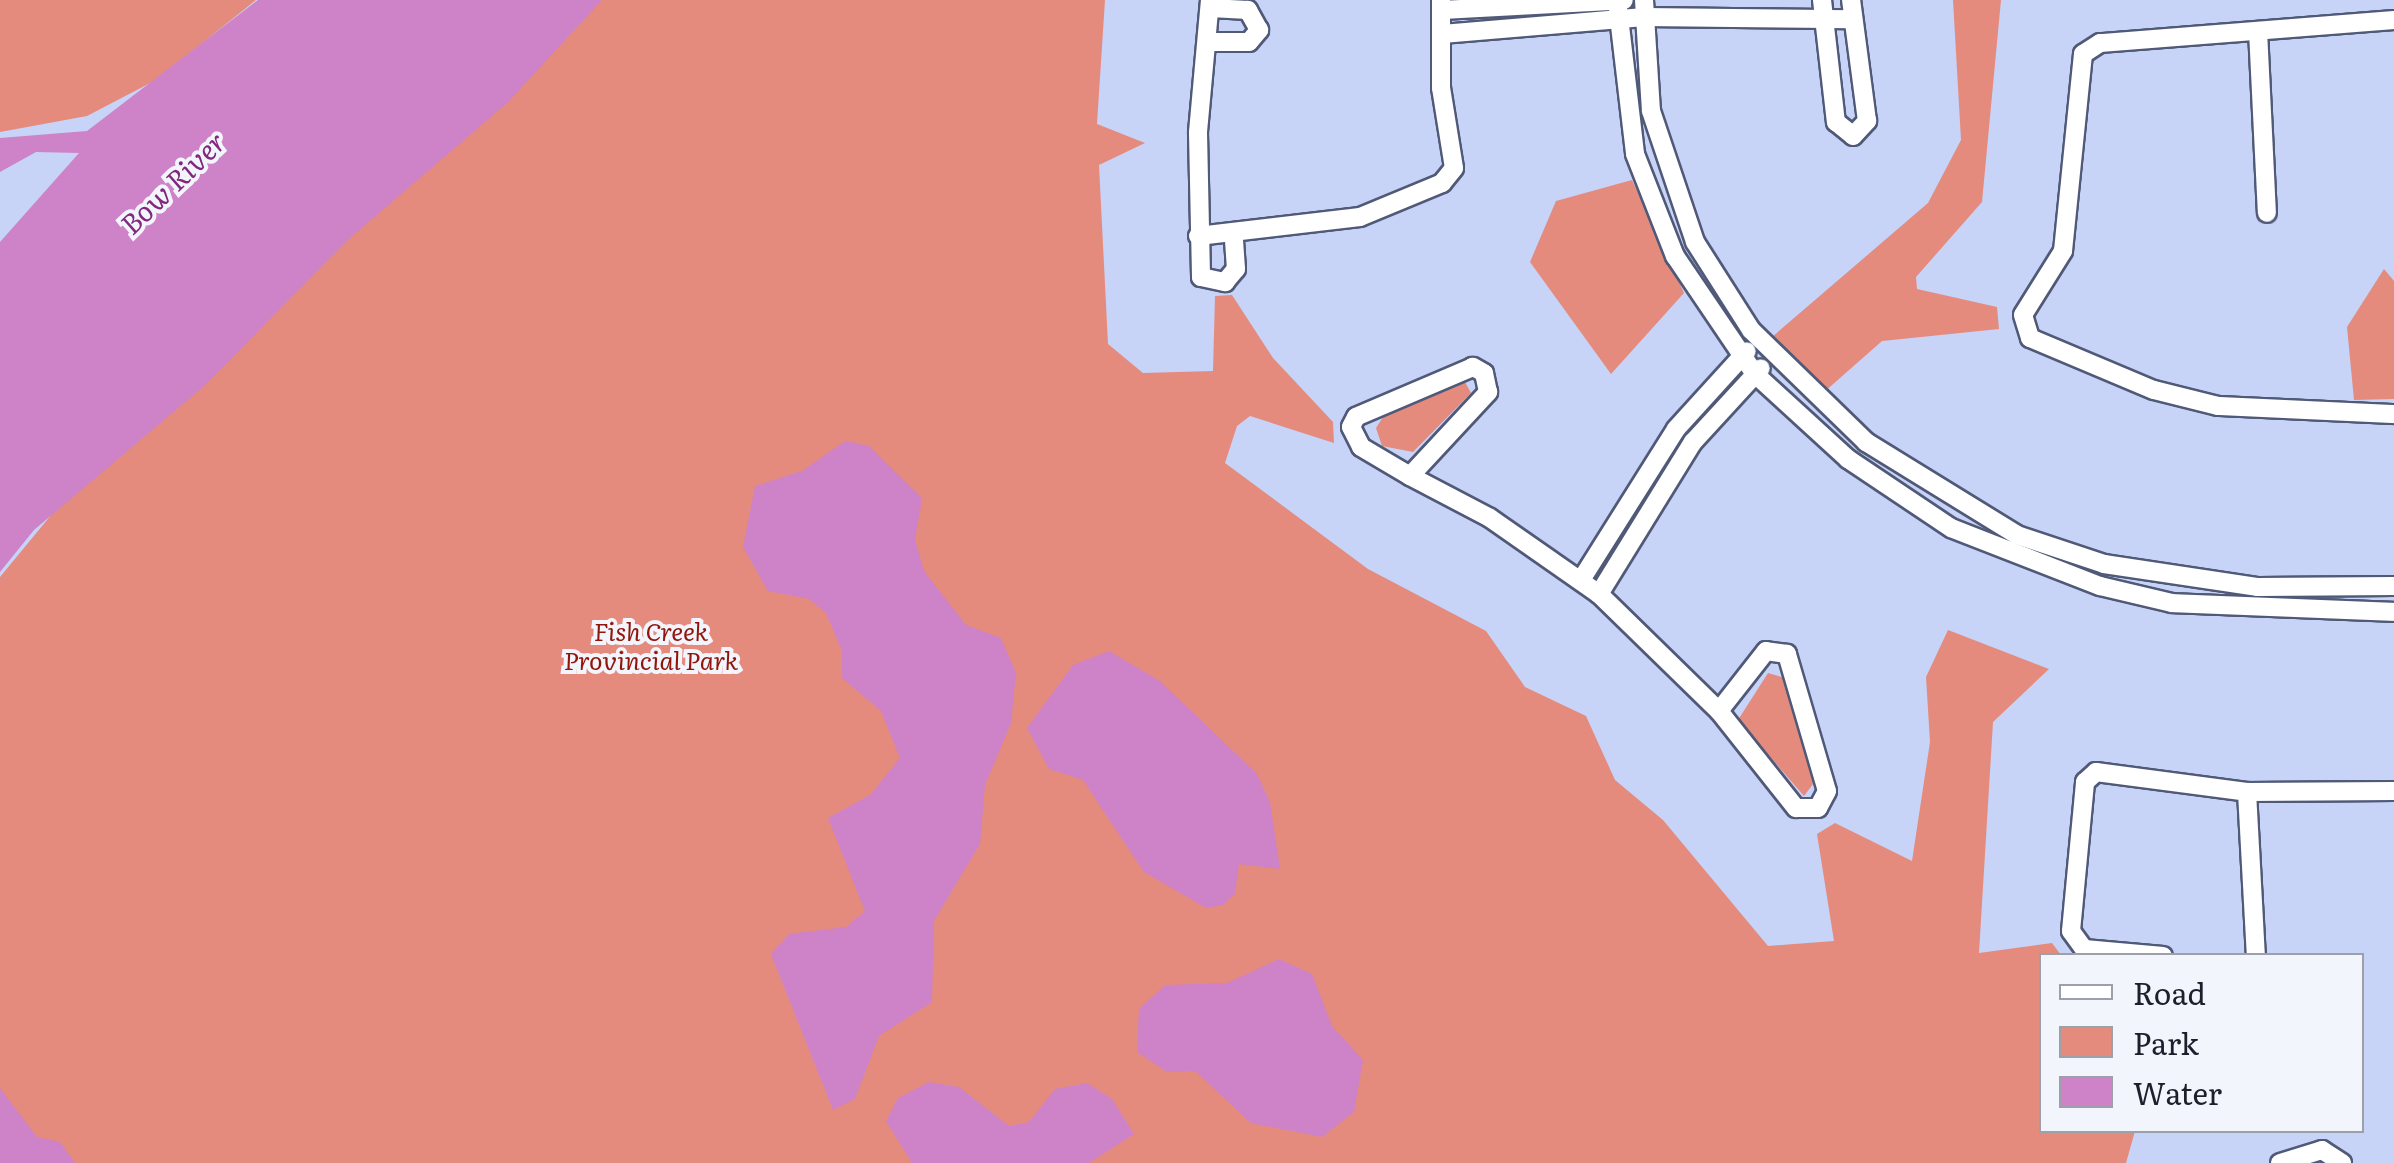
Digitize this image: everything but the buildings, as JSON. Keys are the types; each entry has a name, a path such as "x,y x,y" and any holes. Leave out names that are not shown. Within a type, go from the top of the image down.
{"street":[{"path":"1442,34 1618,24 1644,9 1824,22 1852,10 1868,121 1853,136 1836,122 1824,22 1822,0"},
{"path":"1198,236 1234,238 1360,217 1442,183 1454,168 1441,5 1620,1 1618,24 1627,116 1647,192 1692,286 1755,374 1910,504 2010,556 2172,603 2394,612"},
{"path":"1207,42 1249,42 1259,30 1248,10 1210,4 1207,42 1198,236 1200,277 1212,282 1236,269 1234,238"},
{"path":"1644,9 1650,111 1671,186 1712,274 1774,356 1866,442 2017,535 2175,579 2394,586"},
{"path":"2394,20 2100,43 2084,54 2064,251 2023,315 2030,338 2082,365 2218,406 2394,414"},
{"path":"2258,31 2267,214"},
{"path":"1581,580 1646,473 1741,356 1760,340"},
{"path":"1599,594 1665,483 1774,356"},
{"path":"1410,476 1488,392 1484,373 1474,367 1356,416 1361,446 1599,594 1719,711 1796,808 1818,808 1827,791 1787,654 1766,651 1719,711"},
{"path":"1646,473 1665,483"},
{"path":"2133,953 2084,948 2071,931 2085,782 2096,772 2248,792 2394,790"},
{"path":"2248,792 2256,953"},
{"path":"2280,1163 2322,1150 2342,1163"}],"green space":[{"path":"0,0 256,0 156,80 87,116 0,132"},
{"name":"Fish Creek Provincial Park","path":"558,0 1105,0 1097,124 1145,143 1099,165 1108,344 1143,373 1213,371 1215,296 1232,295 1273,358 1333,422 1334,443 1250,416 1237,426 1225,463 1368,569 1486,631 1525,687 1586,716 1615,780 1663,820 1768,946 1834,941 1817,834 1835,823 1912,861 1930,742 1926,677 1948,630 2049,669 1993,722 1979,953 2052,943 2060,953 2039,953 2039,1133 2134,1133 2126,1163 0,1163 0,577 66,497"},
{"path":"1953,0 2001,0 1982,202 1916,277 1917,289 1997,307 1999,329 1882,341 1823,393 1772,337 1928,203 1961,140"},
{"path":"1632,180 1684,293 1611,374 1530,262 1556,201"},
{"path":"2384,269 2394,281 2394,399 2354,400 2347,327"},
{"path":"1464,380 1471,393 1413,452 1382,446 1376,428 1385,414"},
{"path":"1768,673 1792,680 1813,784 1804,796 1738,720"}],"water":[{"name":"Bow River","path":"258,0 602,0 507,103 350,238 203,387 34,530 0,572 0,242 79,153 36,152 0,172 0,138 87,131"},
{"path":"845,441 869,446 922,498 915,540 924,571 966,625 1001,638 1016,673 1011,723 985,785 980,844 934,921 932,1002 879,1036 855,1099 833,1110 771,954 789,934 846,927 865,911 828,818 870,795 900,758 881,711 842,678 842,651 826,613 809,599 768,591 743,547 755,486 802,471"},
{"path":"1109,651 1160,681 1257,774 1270,802 1280,869 1239,864 1235,894 1223,905 1206,908 1144,872 1083,780 1049,769 1027,728 1073,665"},
{"path":"1279,959 1312,974 1332,1026 1363,1060 1354,1112 1322,1137 1251,1123 1195,1071 1167,1072 1137,1052 1139,1009 1165,985 1227,983"},
{"path":"929,1082 959,1087 1009,1126 1029,1122 1055,1089 1087,1083 1112,1099 1134,1134 1089,1163 912,1163 886,1121 898,1098"},
{"path":"0,1088 37,1137 60,1142 75,1163 0,1163"}]}
